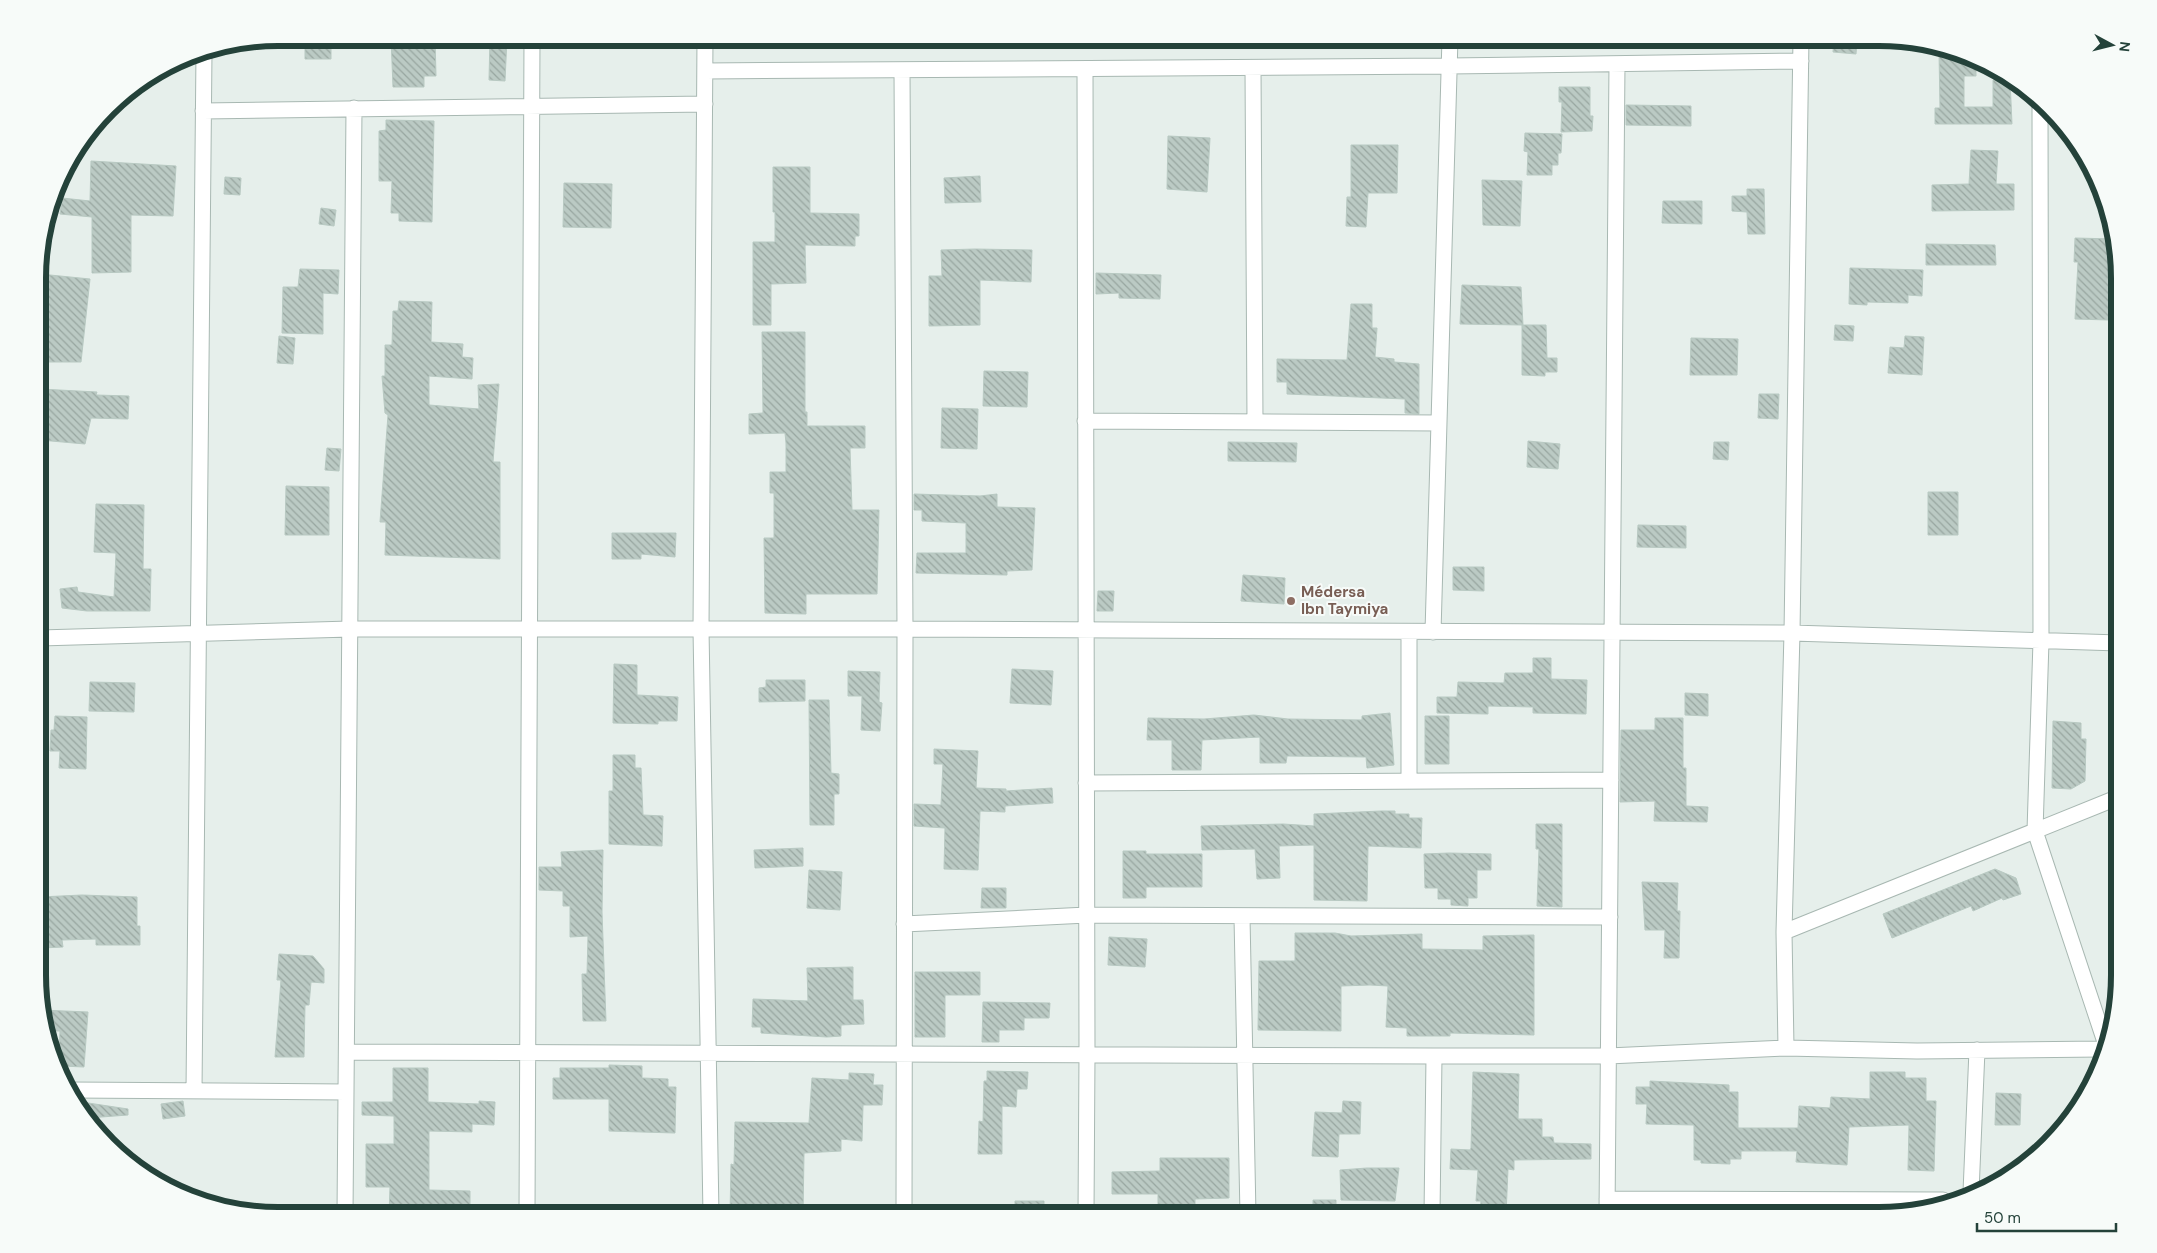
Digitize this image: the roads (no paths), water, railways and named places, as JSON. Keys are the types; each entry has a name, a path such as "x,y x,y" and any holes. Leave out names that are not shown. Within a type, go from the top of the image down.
{"street":[{"path":"528,1207 532,46"},
{"path":"705,46 701,630 711,1207"},
{"path":"1433,632 1450,46"},
{"path":"1786,1048 1784,932 1792,633 1801,46"},
{"path":"194,1091 204,59"},
{"path":"705,71 1253,68 1801,61"},
{"path":"1607,1207 1617,64"},
{"path":"1253,68 1255,422"},
{"path":"1084,69 1086,1207"},
{"path":"902,70 905,629 904,1207"},
{"path":"203,111 705,104"},
{"path":"346,1207 354,108"},
{"path":"2040,111 2041,641 2035,831 2103,1035"},
{"path":"1085,421 1439,423"},
{"path":"46,638 198,635 350,629 905,629 1792,633 2111,643"},
{"path":"1409,632 1409,781"},
{"path":"1086,783 1611,780"},
{"path":"1784,932 2111,800"},
{"path":"904,924 1087,915 1610,918"},
{"path":"1242,917 1248,1207"},
{"path":"347,1052 1608,1056 1786,1048 2098,1050"},
{"path":"1971,1187 1977,1050"},
{"path":"1432,1207 1434,1056"},
{"path":"77,1090 346,1092"},
{"path":"1607,1199 1793,1207"},
{"path":"1832,1207 1929,1201"}],"place":[{"name":"Médersa Ibn Taymiya","path":"1291,601"}]}
